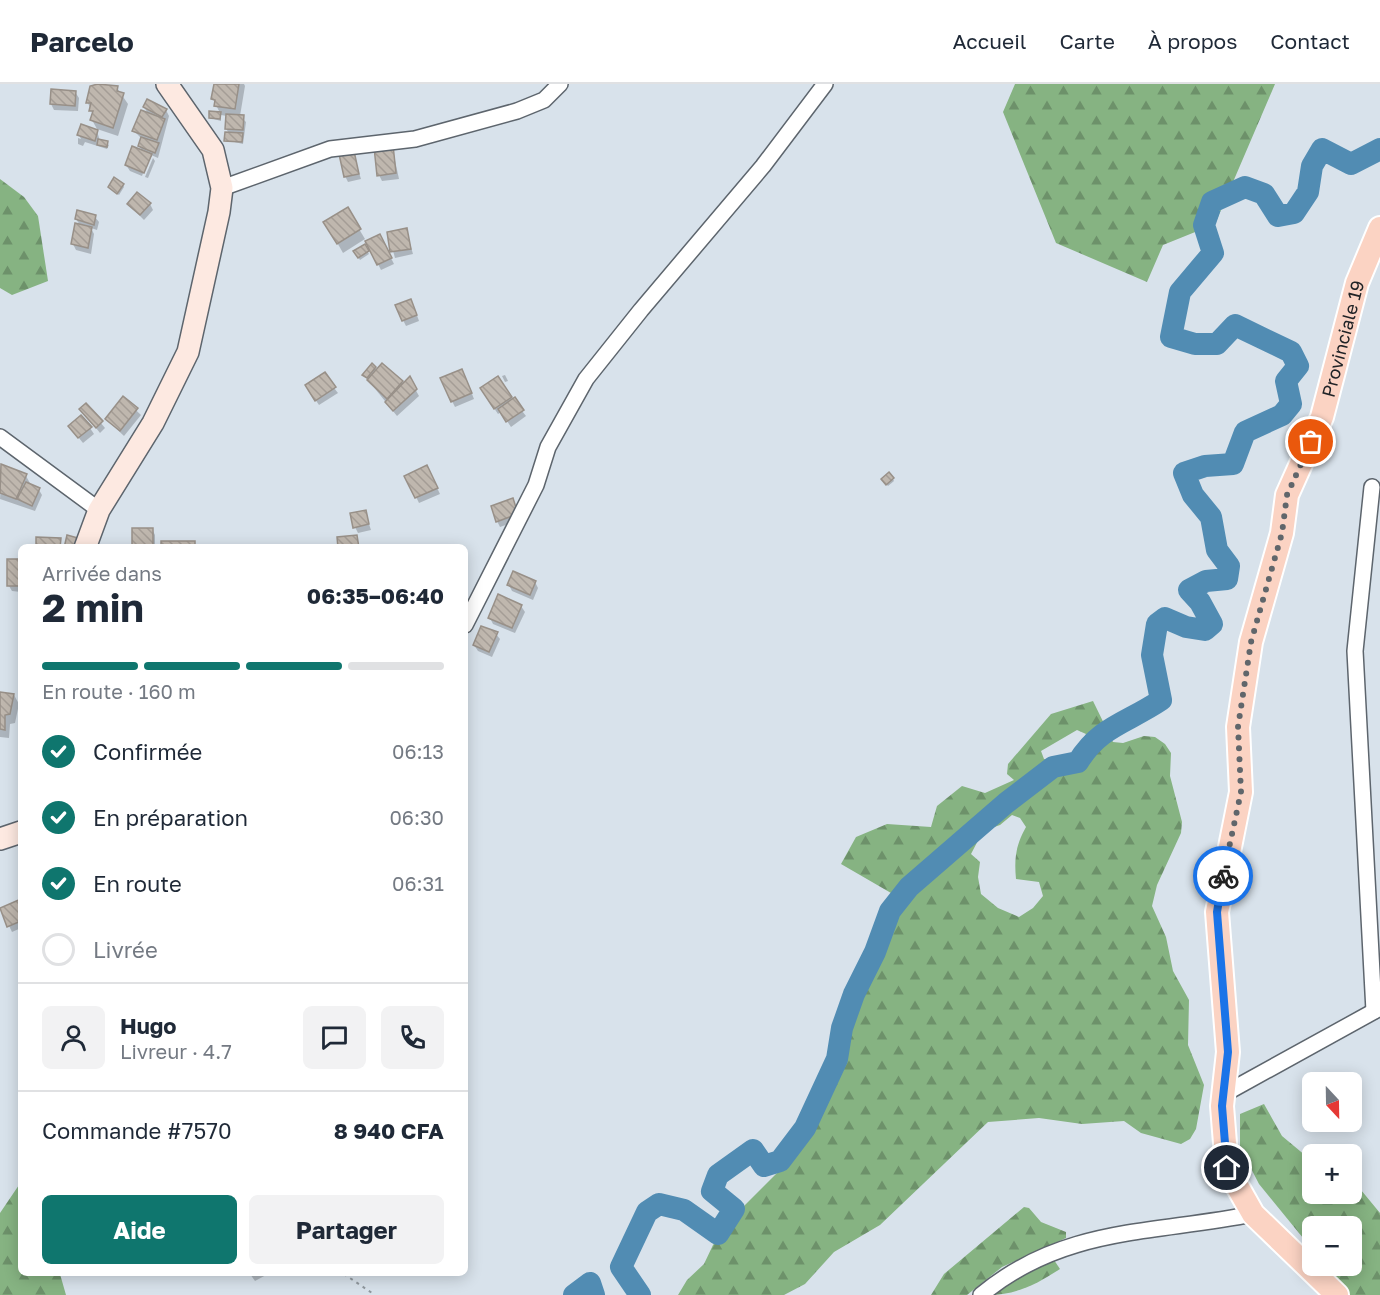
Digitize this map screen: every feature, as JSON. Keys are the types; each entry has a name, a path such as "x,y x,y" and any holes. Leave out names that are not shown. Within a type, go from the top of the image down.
{"main road":[{"name":"Provinciale 19","path":"1337,1295 1254,1214 1227,1168 1223,1139 1228,1052 1217,912 1241,792 1238,727 1251,642 1282,533 1287,495 1322,417 1357,283 1371,243 1380,228"}],"street":[{"path":"86,544 99,510 153,423 188,352 222,188 213,150 167,84"},
{"path":"222,188 330,149 416,139 517,111 544,100 560,84"},
{"path":"468,619 536,485 548,447 586,379 640,310 763,166 825,84"},
{"path":"0,438 99,510"},
{"path":"1224,1094 1377,1009 1355,651 1371,487"},
{"path":"0,839 18,833"},
{"path":"981,1295 1005,1275 1059,1250 1136,1231 1254,1214"}],"path":[{"path":"347,1276 375,1295"}],"green space":[{"path":"1015,84 1275,84 1215,224 1163,245 1147,282 1056,243 1003,112"},
{"path":"0,179 24,197 38,216 48,281 12,295 0,288"},
{"path":"1093,701 1113,742 1123,743 1144,736 1155,737 1165,744 1171,753 1170,776 1182,822 1181,833 1157,885 1152,906 1166,937 1173,971 1189,1000 1188,1045 1204,1085 1196,1129 1190,1139 1181,1144 1141,1133 1124,1121 1082,1124 1039,1118 988,1122 880,1225 834,1252 805,1284 784,1295 678,1295 687,1280 704,1264 713,1245 739,1211 786,1164 823,1109 854,1010 897,912 891,893 841,864 856,837 887,824 931,827 937,806 962,786 985,793 1014,780 1007,774 1008,764 1051,714","holes":["1077,730 1086,734 1075,753 1053,760 1044,759 1041,751","1012,815 1020,818 1026,827 1016,852 1016,879 1039,882 1043,896 1033,908 1019,917 998,908 981,894 978,877 980,862 971,854 983,831 1000,825"]},
{"path":"1264,1104 1282,1136 1302,1153 1302,1204 1362,1204 1362,1191 1380,1213 1380,1295 1350,1295 1334,1276 1362,1276 1362,1216 1302,1216 1302,1237 1259,1184 1240,1147 1240,1114"},
{"path":"18,1186 18,1276 61,1276 66,1295 0,1295 0,1213"},
{"path":"1024,1207 1029,1208 1041,1222 1066,1232 1066,1238 1002,1267 967,1295 931,1295 944,1274"},
{"path":"1054,1260 1060,1269 1043,1279 1017,1291 989,1295 1005,1280"}],"building":[{"path":"98,84 118,86 117,91 124,93 113,128 90,120 93,111 89,111 91,103 86,103 90,86"},
{"path":"214,84 239,84 235,109 214,106 215,100 211,99"},
{"path":"51,89 76,91 75,106 50,104"},
{"path":"147,99 167,109 162,117 143,107"},
{"path":"141,110 165,119 157,140 132,131"},
{"path":"209,111 221,112 220,119 209,118"},
{"path":"226,114 244,115 243,130 225,129"},
{"path":"81,124 98,130 95,141 77,135"},
{"path":"225,132 243,133 242,142 224,141"},
{"path":"141,137 159,143 155,153 138,146"},
{"path":"98,139 108,141 107,147 97,145"},
{"path":"393,145 396,173 377,176 374,147"},
{"path":"132,146 152,154 144,173 125,165"},
{"path":"354,151 359,174 344,177 339,154"},
{"path":"114,177 124,184 117,194 108,187"},
{"path":"137,192 151,203 140,215 127,204"},
{"path":"348,207 361,229 337,244 323,222"},
{"path":"77,210 96,215 94,225 75,219"},
{"path":"75,223 92,227 88,248 71,244"},
{"path":"407,228 411,249 390,252 387,232"},
{"path":"380,234 392,258 377,265 365,241"},
{"path":"365,244 369,251 358,258 353,251"},
{"path":"411,299 417,315 402,321 395,305"},
{"path":"372,363 376,367 367,378 362,375"},
{"path":"382,363 403,381 387,399 367,380"},
{"path":"462,369 472,393 451,402 440,378"},
{"path":"325,372 336,387 315,401 305,385"},
{"path":"410,376 417,389 393,411 385,402"},
{"path":"498,376 512,397 494,409 480,388"},
{"path":"123,396 138,408 120,431 105,419"},
{"path":"515,397 524,410 506,422 498,409"},
{"path":"86,403 103,421 96,428 79,409"},
{"path":"81,415 92,427 78,438 68,426"},
{"path":"1,464 27,474 16,499 0,493"},
{"path":"427,465 438,488 415,498 404,476"},
{"path":"889,472 894,478 886,485 881,479"},
{"path":"26,482 40,488 32,506 17,499"},
{"path":"513,498 518,514 496,522 491,506"},
{"path":"366,510 369,524 353,528 350,513"},
{"path":"132,528 153,528 153,544 132,544"},
{"path":"67,535 78,538 77,544 65,544"},
{"path":"357,535 358,544 338,544 337,537"},
{"path":"36,537 61,538 60,544 36,544"},
{"path":"161,541 195,541 195,544 161,544"},
{"path":"7,559 18,559 18,586 7,586"},
{"path":"513,571 536,581 530,595 507,585"},
{"path":"498,594 522,605 512,628 488,618"},
{"path":"481,626 498,632 489,652 473,645"},
{"path":"0,692 14,694 10,714 5,715 5,730 0,729"},
{"path":"18,900 18,922 7,927 0,908"}],"waterway":[{"path":"640,1295 621,1267 647,1212 659,1204 684,1210 718,1234 734,1209 712,1191 718,1175 753,1150 764,1166 780,1161 805,1128 837,1059 842,1028 854,994 875,952 890,911 909,887 1006,803 1053,767 1078,762 1095,740 1161,700 1152,655 1157,624 1165,618 1186,627 1205,630 1212,624 1200,602 1189,590 1206,581 1227,579 1229,566 1217,550 1211,517 1193,495 1184,473 1205,466 1233,464 1245,432 1282,415 1291,404 1286,381 1298,366 1291,352 1235,325 1217,344 1195,344 1171,337 1180,292 1213,253 1204,225 1212,202 1245,187 1264,194 1278,216 1294,213 1308,192 1312,166 1322,149 1351,164 1380,149"},
{"path":"574,1295 590,1283 594,1295"}],"way so far":[{"path":"1223,876 1241,792 1238,727 1251,642 1282,533 1287,495 1311,442"}],"route":[{"path":"1223,876 1217,912 1228,1052 1222,1106 1227,1168"}]}
